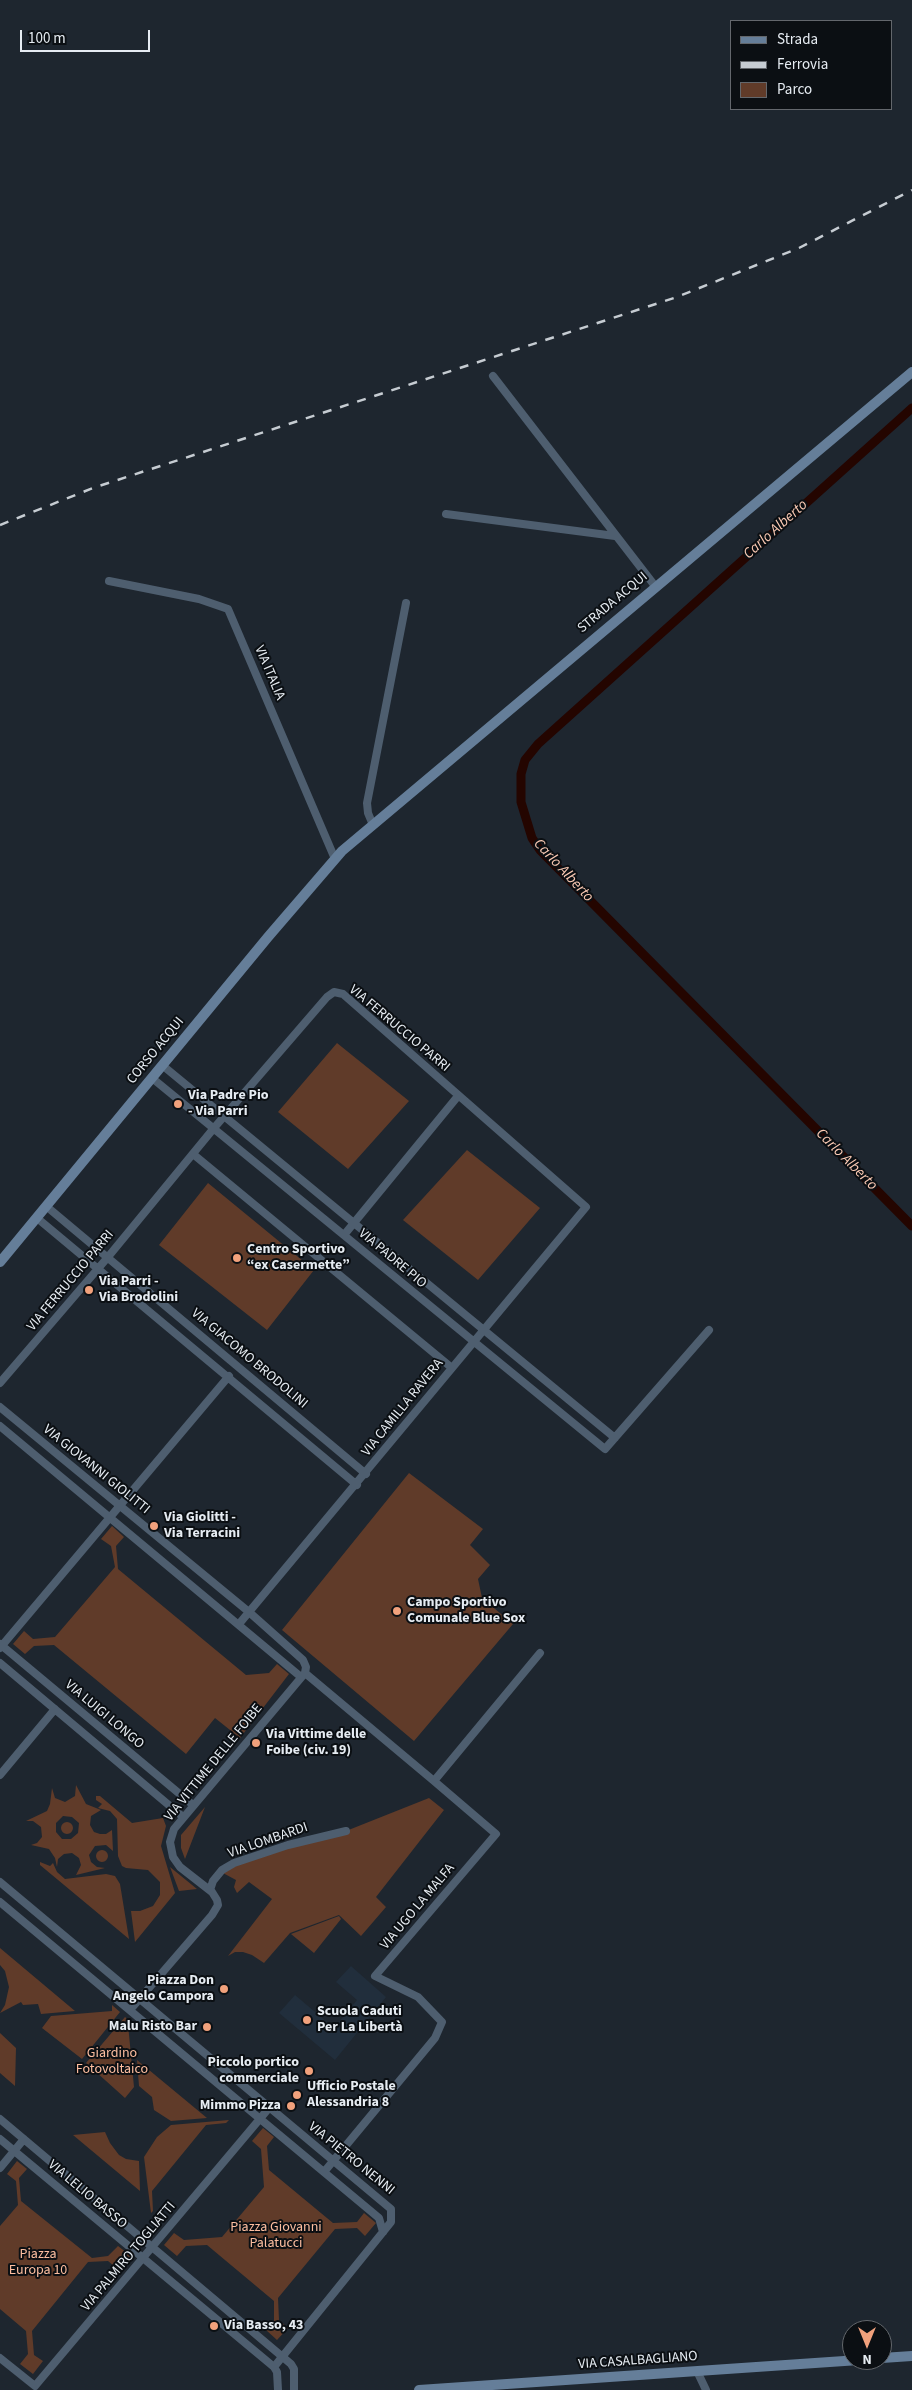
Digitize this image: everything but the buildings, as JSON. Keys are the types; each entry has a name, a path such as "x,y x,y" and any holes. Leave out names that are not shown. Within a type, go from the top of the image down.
{"street":[{"name":"STRADA ACQUI","path":"335,859 655,586 912,372"},
{"path":"493,376 655,586"},
{"path":"446,514 616,536"},
{"name":"VIA ITALIA","path":"109,581 199,599 228,609 335,859"},
{"path":"373,825 367,803 406,603"},
{"name":"CORSO ACQUI","path":"0,1262 335,859"},
{"name":"VIA FERRUCCIO PARRI","path":"0,1383 98,1269 224,1116 327,997 334,992 343,994 586,1207"},
{"name":"VIA PADRE PIO","path":"152,1078 473,1343 606,1450 615,1438 162,1065"},
{"path":"344,1235 458,1096"},
{"path":"193,1154 452,1368"},
{"name":"VIA GIACOMO BRODOLINI","path":"46,1206 366,1474"},
{"name":"VIA CAMILLA RAVERA","path":"239,1624 357,1485 482,1330 586,1207"},
{"name":"VIA GIACOMO BRODOLINI","path":"37,1218 229,1376 357,1485"},
{"path":"615,1438 709,1330"},
{"path":"1,1646 229,1376"},
{"name":"VIA GIOVANNI GIOLITTI","path":"0,1407 120,1505 303,1660 304,1674"},
{"name":"VIA GIOVANNI GIOLITTI","path":"0,1426 239,1624 304,1674 434,1782"},
{"name":"VIA LUIGI LONGO","path":"1,1646 193,1805"},
{"path":"434,1782 540,1653"},
{"name":"VIA LUIGI LONGO","path":"0,1663 183,1817"},
{"name":"VIA VITTIME DELLE FOIBE","path":"210,1890 180,1867 173,1857 172,1836 183,1817 304,1674"},
{"path":"0,1775 55,1709"},
{"name":"VIA UGO LA MALFA","path":"324,2172 435,2038 442,2022 418,1997 375,1976 496,1834 434,1782"},
{"name":"VIA LOMBARDI","path":"210,1890 222,1870 234,1863 288,1845 346,1831"},
{"name":"VIA PIETRO NENNI","path":"0,1882 391,2209 391,2222 384,2232"},
{"path":"130,2010 216,1910 217,1900 210,1890"},
{"name":"VIA PIETRO NENNI","path":"0,1902 380,2218 384,2232"},
{"name":"VIA PALMIRO TOGLIATTI","path":"0,2358 35,2386 269,2108"},
{"path":"0,2119 283,2356 293,2366 294,2390"},
{"name":"VIA LELIO BASSO","path":"0,2139 274,2367"},
{"path":"0,2168 24,2140"},
{"path":"278,2390 277,2372 274,2367 384,2232"},
{"path":"892,2357 912,2356"},
{"name":"VIA CASALBAGLIANO","path":"418,2390 842,2361"},
{"path":"697,2371 706,2390"}],"shaded area":[{"name":"Scuola Caduti Per La Libertà","path":"351,1966 386,1997 335,2060 279,2013 295,1995 334,2028 357,2000 336,1982"}],"green space":[{"path":"337,1043 409,1101 348,1169 278,1112"},
{"path":"467,1150 540,1208 478,1280 403,1220"},
{"name":"Centro Sportivo “ex Casermette”","path":"208,1183 314,1270 267,1330 159,1245"},
{"name":"Campo Sportivo Comunale Blue Sox","path":"409,1473 483,1529 470,1545 490,1565 478,1579 482,1598 513,1624 414,1741 282,1630"},
{"path":"112,1526 124,1537 116,1546 118,1569 246,1675 269,1673 277,1664 289,1674 240,1738 215,1718 186,1754 54,1645 34,1646 25,1654 13,1644 24,1631 33,1639 55,1637 115,1567 111,1546 101,1539"},
{"path":"76,1785 86,1804 101,1810 91,1816 90,1825 94,1832 100,1834 106,1834 112,1830 113,1851 106,1845 95,1846 89,1855 91,1862 97,1867 105,1868 76,1875 81,1865 79,1858 72,1853 64,1854 58,1859 57,1867 55,1858 49,1849 31,1845 37,1843 42,1837 41,1827 33,1821 26,1821 47,1811 52,1788 55,1798 65,1802 75,1796","holes":["63,1816 72,1817 79,1823 78,1833 71,1839 62,1839 56,1832 56,1823"]},
{"path":"96,1796 100,1796 132,1823 163,1818 166,1826 161,1846 175,1893 135,1942 131,1911 140,1911 153,1906 160,1895 160,1882 148,1870 122,1866 118,1856 117,1819 110,1811 98,1808 102,1804 96,1800"},
{"path":"429,1798 444,1810 376,1897 386,1907 361,1936 339,1915 290,1933 264,1963 252,1955 243,1952 235,1952 228,1956 272,1899 249,1882 237,1893 234,1887 236,1880 223,1873 234,1863 346,1831"},
{"path":"205,1807 185,1859 181,1848 181,1835"},
{"path":"65,1822 69,1822 73,1828 69,1834 65,1834 61,1830 61,1826"},
{"path":"100,1850 104,1850 108,1856 104,1862 100,1862 96,1858 96,1854"},
{"path":"40,1862 50,1866 53,1863 57,1872 65,1879 106,1874 115,1876 120,1884 129,1939 40,1865"},
{"path":"170,1867 197,1889 179,1891"},
{"path":"339,1916 341,1919 314,1953 291,1934"},
{"name":"Giardino Fotovoltaico","path":"0,1948 75,2011 41,2014 38,2004 23,2005 21,2002 0,2013 5,2005 9,1987 5,1971 0,1965"},
{"name":"Giardino Fotovoltaico","path":"112,2005 120,2012 82,2059 42,2028 51,2016 112,2011"},
{"name":"Giardino Fotovoltaico","path":"125,2017 133,2024 128,2024 134,2087 125,2098 86,2063"},
{"path":"0,2033 16,2048 15,2086 0,2073"},
{"name":"Giardino Fotovoltaico","path":"137,2060 207,2118 171,2121 154,2110 152,2097 139,2086"},
{"path":"229,2120 226,2123 206,2125 152,2191 153,2211 151,2213 144,2157 157,2137 171,2125"},
{"name":"Piazza Giovanni Palatucci","path":"263,2128 274,2137 267,2146 269,2170 333,2223 357,2222 364,2213 376,2223 365,2236 357,2228 335,2229 278,2298 279,2320 288,2328 277,2340 266,2330 274,2321 274,2301 207,2245 186,2246 177,2256 164,2245 174,2233 184,2240 222,2237 264,2187 261,2149 252,2141"},
{"path":"105,2132 119,2155 126,2159 139,2161 140,2191 73,2135"},
{"name":"Piazza Europa 10","path":"17,2161 27,2169 19,2178 21,2201 92,2258 108,2256 118,2246 131,2256 119,2270 108,2261 88,2262 32,2331 34,2355 43,2361 33,2374 20,2364 28,2354 26,2331 0,2309 0,2226 18,2205 16,2181 7,2174"}],"waterway":[{"name":"Carlo Alberto","path":"912,408 538,744 525,760 521,774 521,802 532,838 540,850 912,1226"}],"railway":[{"path":"0,525 93,488 677,297 799,248 912,190"}],"place":[{"name":"Via Padre Pio - Via Parri","path":"178,1104"},
{"name":"Centro Sportivo “ex Casermette”","path":"237,1258"},
{"name":"Via Parri - Via Brodolini","path":"89,1290"},
{"name":"Via Giolitti - Via Terracini","path":"154,1526"},
{"name":"Campo Sportivo Comunale Blue Sox","path":"397,1611"},
{"name":"Via Vittime delle Foibe (civ. 19)","path":"256,1743"},
{"name":"Piazza Don Angelo Campora","path":"224,1989"},
{"name":"Scuola Caduti Per La Libertà","path":"307,2020"},
{"name":"Malu Risto Bar","path":"207,2027"},
{"name":"Piccolo portico commerciale","path":"309,2071"},
{"name":"Ufficio Postale Alessandria 8","path":"297,2095"},
{"name":"Mimmo Pizza","path":"291,2106"},
{"name":"Via Basso, 43","path":"214,2326"}]}
